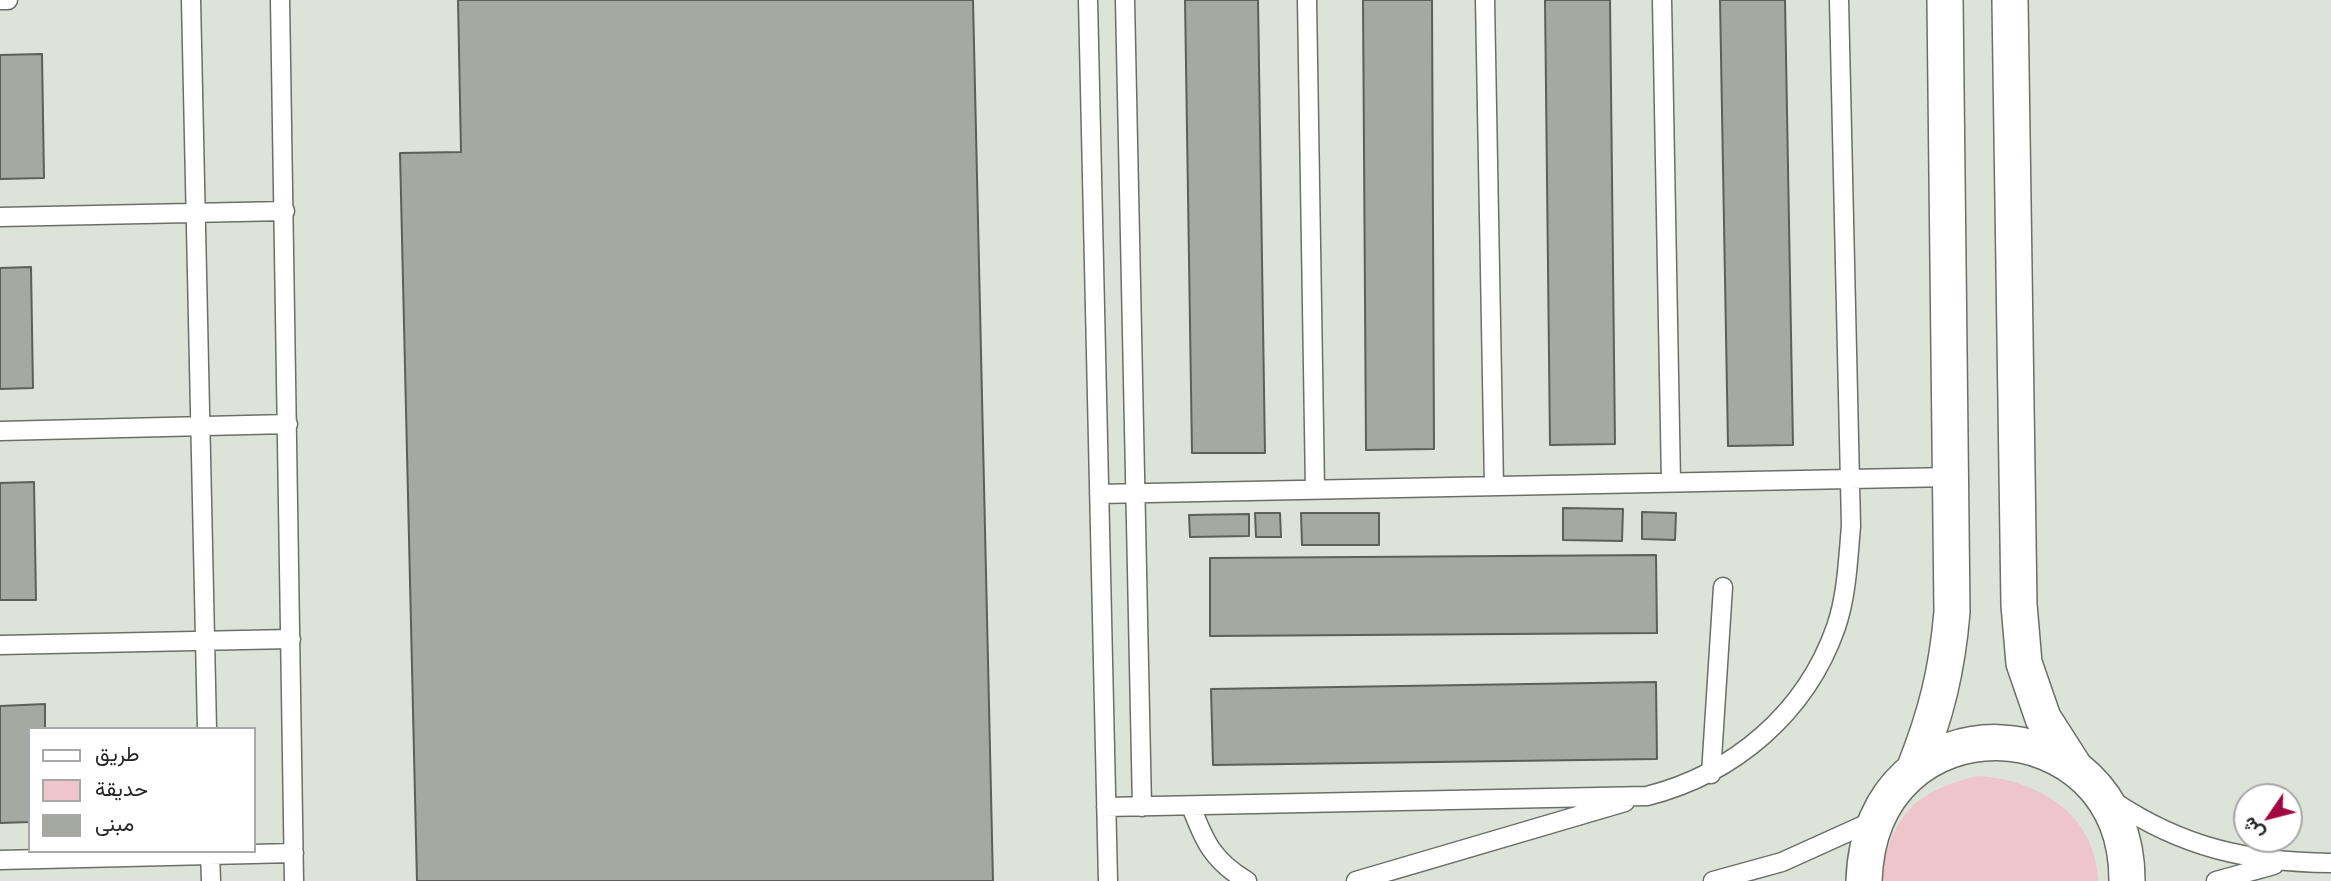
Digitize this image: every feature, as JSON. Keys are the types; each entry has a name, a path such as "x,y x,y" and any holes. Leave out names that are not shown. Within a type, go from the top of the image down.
{"street":[{"path":"1914,770 1934,719 1947,666 1952,612 1945,0"},
{"path":"2010,0 2020,617 2024,663 2043,718 2118,822 2128,857 2127,881"},
{"path":"1864,881 1865,852 1875,820 1891,793 1914,770 1943,752 1977,743 2011,743 2044,751 2087,779"}],"lane":[{"path":"0,0 8,0"},
{"path":"191,0 207,727"},
{"path":"280,0 294,881"},
{"path":"1088,0 1108,881"},
{"path":"1125,0 1142,807"},
{"path":"1307,0 1315,489"},
{"path":"1485,0 1494,486"},
{"path":"1662,0 1671,482"},
{"path":"1356,881 1676,789 1711,774 1738,757 1779,721 1813,677 1836,627 1847,572 1852,479 1839,0"},
{"path":"0,217 285,211"},
{"path":"0,431 288,424"},
{"path":"1099,494 1951,477"},
{"path":"1711,774 1723,587"},
{"path":"0,645 291,639"},
{"path":"2087,779 2141,819 2186,841 2234,855 2284,862 2331,863"},
{"path":"1106,807 1647,796"},
{"path":"1191,806 1204,842 1228,870 1247,881"},
{"path":"1713,881 1782,862 1875,820"},
{"path":"210,853 211,881"},
{"path":"0,860 294,853"},
{"path":"2216,881 2284,862"}],"green space":[{"path":"1978,776 2022,785 2059,804 2075,819 2086,836 2094,857 2098,881 1879,881 1891,839 1909,810 1936,790"}],"building":[{"path":"458,0 973,0 993,881 417,881 400,153 461,152"},
{"path":"1185,0 1258,0 1265,453 1192,453"},
{"path":"1363,0 1432,0 1434,449 1366,450"},
{"path":"1545,0 1610,0 1615,444 1550,445"},
{"path":"1720,0 1785,0 1793,445 1728,446"},
{"path":"42,54 44,178 0,179 0,55"},
{"path":"31,267 33,388 0,389 0,268"},
{"path":"34,482 36,600 0,600 0,483"},
{"path":"1563,508 1623,509 1622,541 1563,540"},
{"path":"1642,512 1676,513 1675,540 1642,539"},
{"path":"1255,513 1280,513 1281,537 1256,537"},
{"path":"1301,513 1379,513 1379,545 1302,545"},
{"path":"1249,514 1249,536 1190,537 1189,515"},
{"path":"1656,555 1657,633 1210,636 1210,558"},
{"path":"1656,682 1657,759 1213,765 1211,689"},
{"path":"45,704 45,727 28,727 28,822 0,823 0,706"}]}
